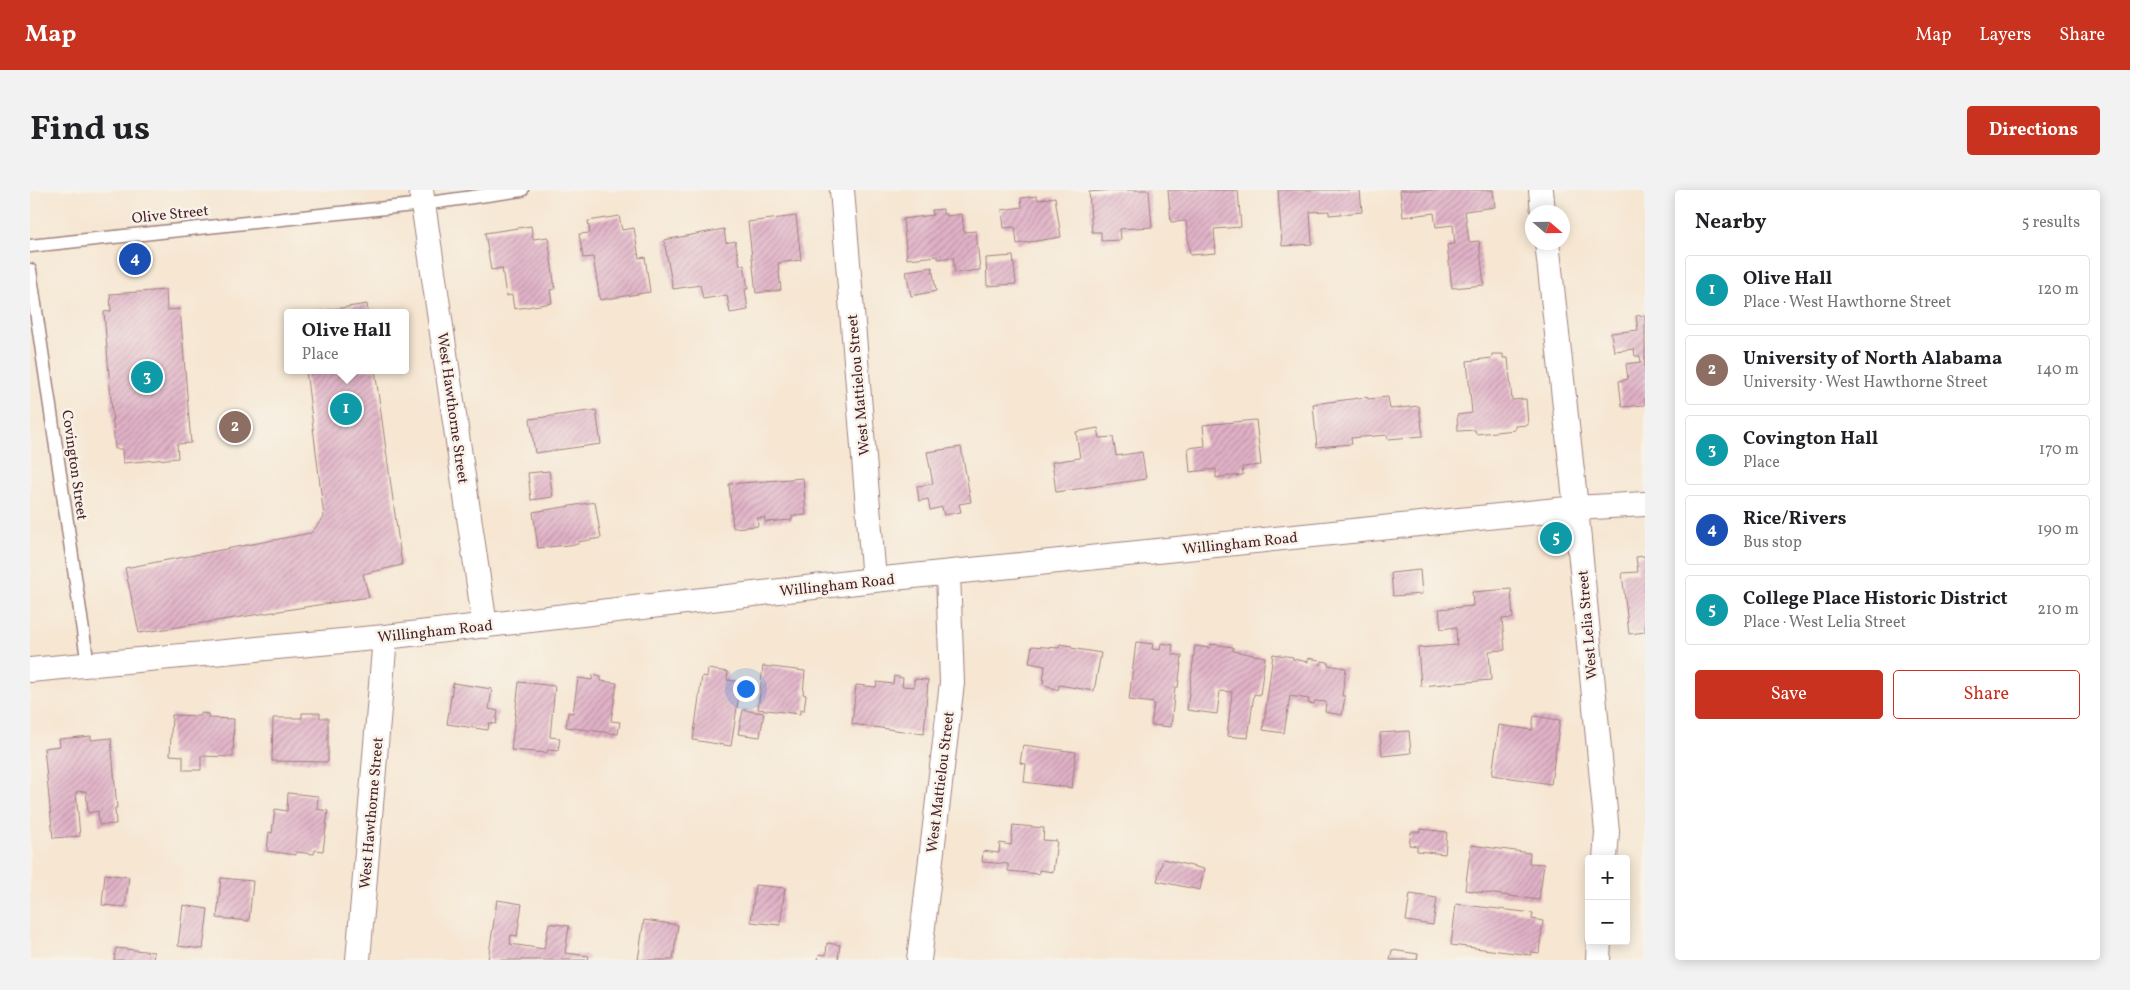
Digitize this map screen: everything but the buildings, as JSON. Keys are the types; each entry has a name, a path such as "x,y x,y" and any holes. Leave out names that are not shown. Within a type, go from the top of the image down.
{"street":[{"name":"West Mattielou Street","path":"842,190 874,580"},
{"path":"1541,190 1542,205"},
{"name":"West Hawthorne Street","path":"422,197 485,626"},
{"name":"West Lelia Street","path":"1548,250 1576,508 1607,832 1605,855"},
{"name":"Willingham Road","path":"30,670 385,637 874,580 1576,508 1645,504"},
{"name":"West Mattielou Street","path":"919,960 952,683 948,573"},
{"name":"West Hawthorne Street","path":"358,960 385,637"},
{"path":"1598,960 1599,945"}],"lane":[{"name":"Olive Street","path":"30,246 422,197 522,190"},
{"name":"Covington Street","path":"30,270 88,665"}],"place":[{"name":"Rice/Rivers","path":"135,259"},
{"name":"Covington Hall","path":"147,377"},
{"name":"Olive Hall","path":"346,409"},
{"name":"University of North Alabama","path":"235,427"},
{"name":"College Place Historic District","path":"1556,538"}]}
